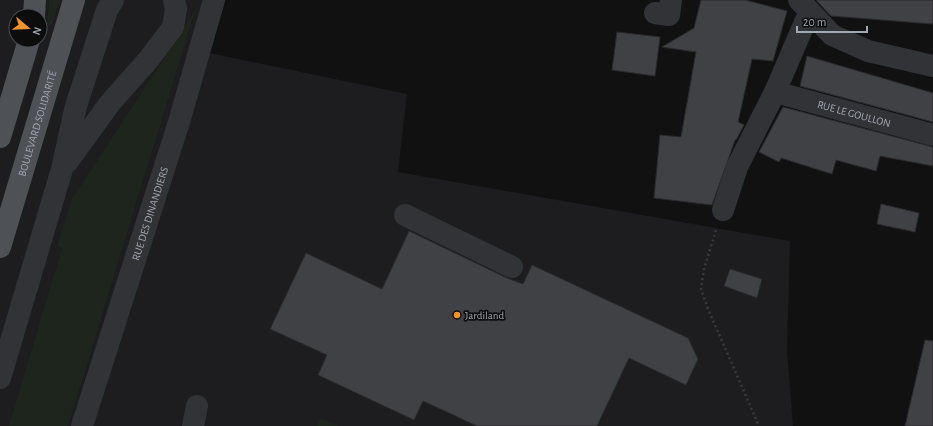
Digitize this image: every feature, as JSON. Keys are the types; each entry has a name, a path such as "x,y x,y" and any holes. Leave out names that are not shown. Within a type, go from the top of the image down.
{"main road":[{"name":"BOULEVARD SOLIDARITÉ","path":"0,247 74,0"},
{"path":"0,137 28,48"}],"street":[{"path":"0,378 62,169 76,106 107,10 113,0"},
{"path":"62,169 110,103 149,59 173,27 176,10 174,0"},
{"name":"RUE DES DINANDIERS","path":"82,426 179,122 214,0"},
{"path":"803,4 832,35 868,51 933,66"},
{"path":"723,210 736,167 775,92 805,22 803,4"},
{"name":"RUE LE GOULLON","path":"775,92 933,135"},
{"path":"405,215 512,267"}],"path":[{"path":"723,210 704,269 701,289 708,309 758,426"}],"shaded area":[{"path":"0,0 214,0 200,51 407,94 398,172 790,241 787,350 793,426 0,426"},
{"path":"49,0 60,0 52,26 48,24"},
{"path":"195,11 68,426 9,426 62,248 57,246 72,199"},
{"path":"321,418 338,426 317,426"}],"building":[{"path":"701,0 745,0 787,11 773,61 752,59 738,122 744,125 735,140 712,205 654,198 660,135 681,137 696,52 662,47 694,28"},
{"path":"816,0 933,0 933,24 831,16"},
{"path":"617,32 660,37 655,76 612,70"},
{"path":"807,56 933,93 933,122 800,86"},
{"path":"783,107 933,147 933,166 880,156 876,171 836,160 832,174 781,158 779,162 759,152"},
{"path":"881,204 919,213 915,232 877,224"},
{"name":"Jardiland","path":"409,231 507,278 523,284 532,265 688,338 698,359 686,385 629,358 597,426 477,426 423,401 414,420 318,375 327,355 270,329 306,253 382,289"},
{"path":"730,269 762,279 757,298 724,286"},
{"path":"925,340 933,341 933,426 905,426"}],"place":[{"name":"Jardiland","path":"457,315"}]}
